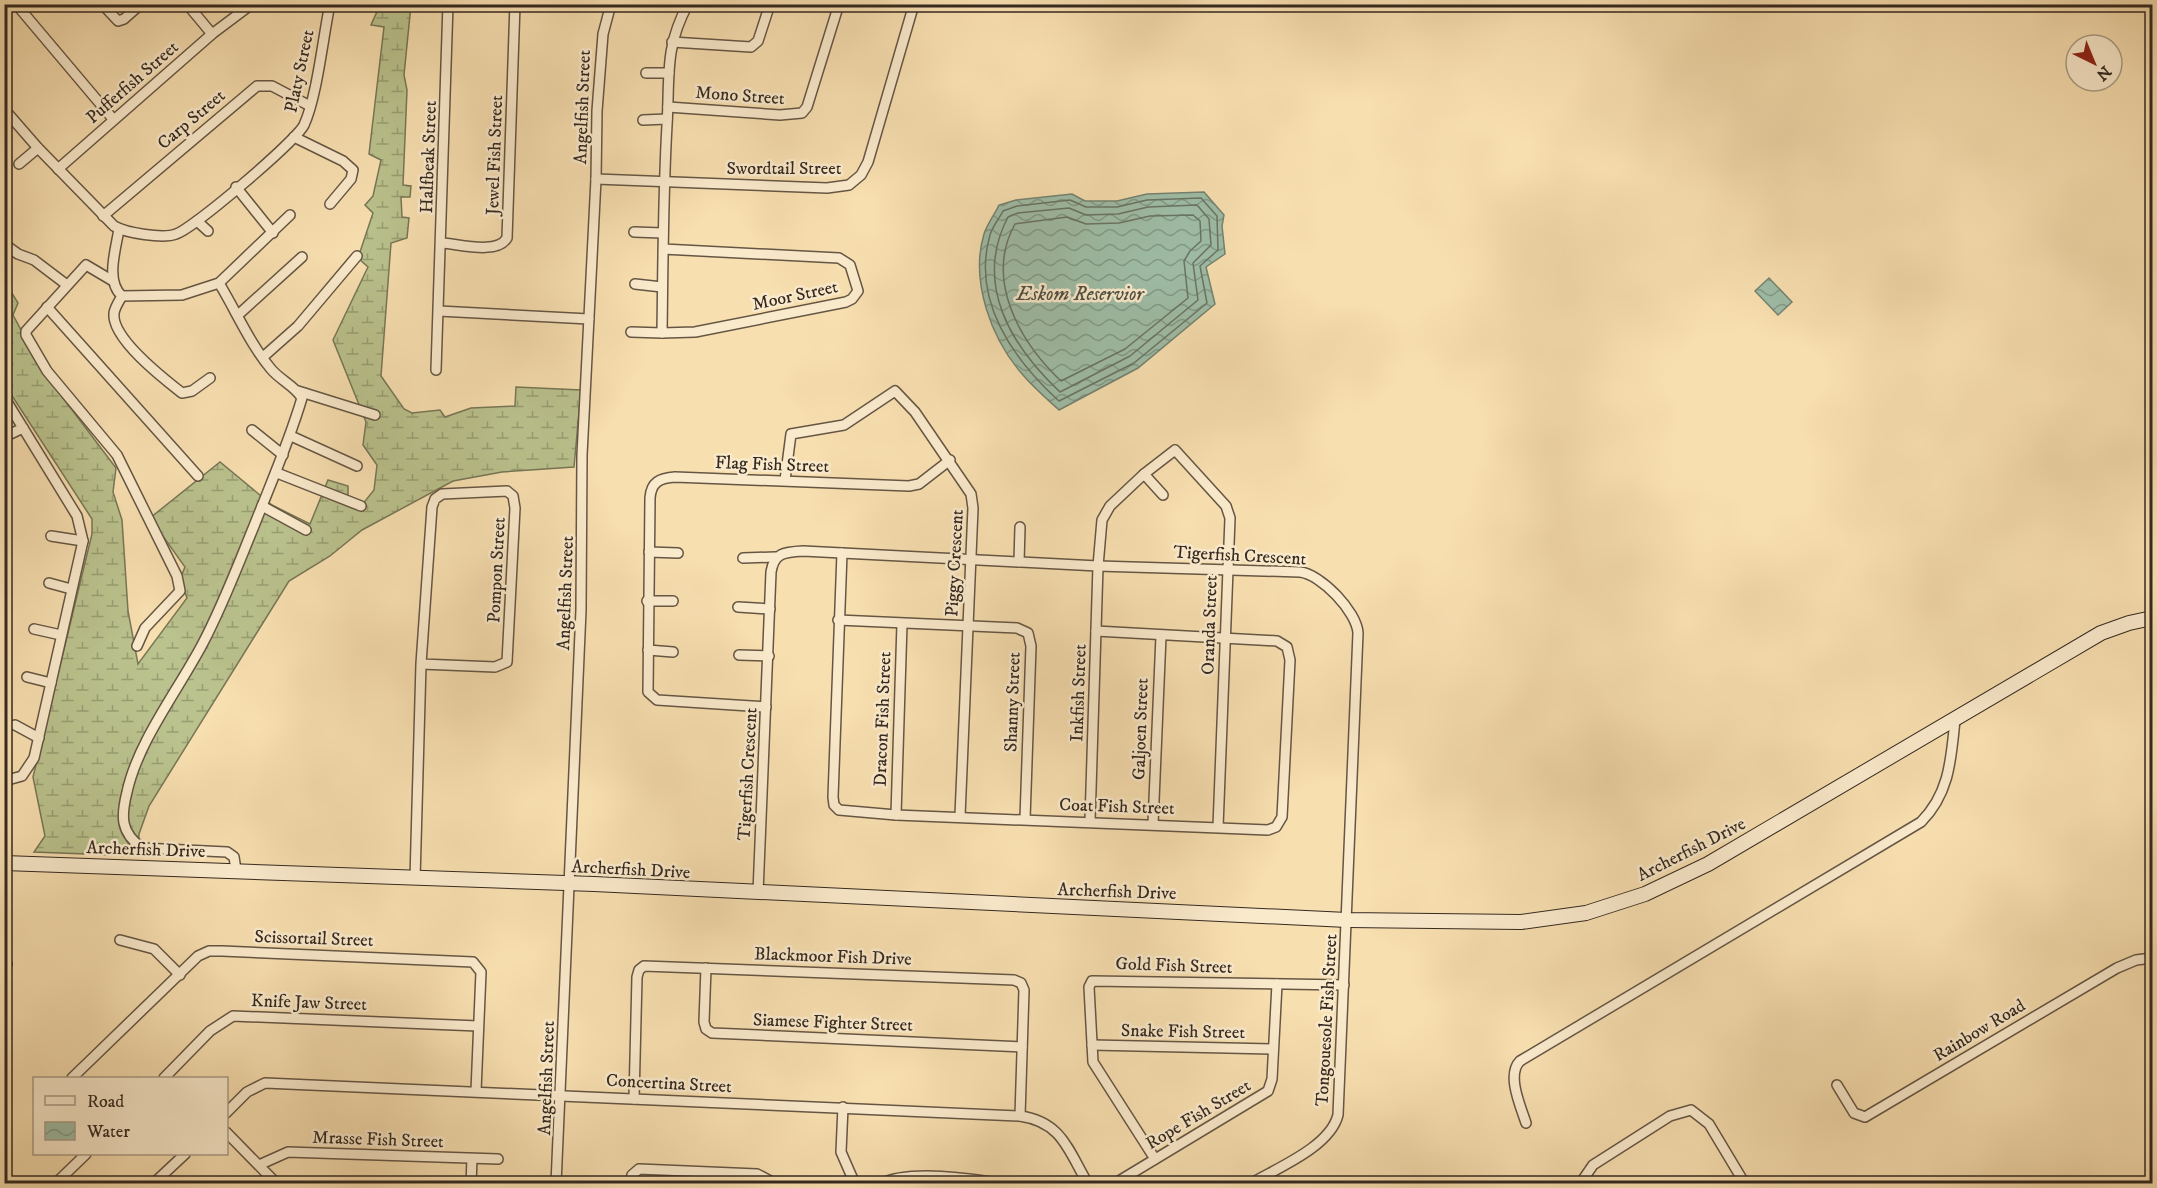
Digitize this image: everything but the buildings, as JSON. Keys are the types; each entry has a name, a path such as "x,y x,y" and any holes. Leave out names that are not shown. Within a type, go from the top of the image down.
{"street":[{"path":"16,4 113,119"},
{"path":"102,4 118,21 124,20 141,4"},
{"path":"187,4 212,34"},
{"name":"Pufferfish Street","path":"58,169 212,34 252,4"},
{"name":"Platy Street","path":"119,229 171,235 197,220 294,137 304,124 310,106 330,4"},
{"name":"Halfbeak Street","path":"435,370 442,243 448,4"},
{"name":"Jewel Fish Street","path":"442,243 495,247 501,245 507,238 515,4"},
{"name":"Angelfish Street","path":"556,1184 562,1094 583,561 582,455 596,179 599,59 604,24 611,4"},
{"path":"662,333 664,181 669,74 676,27 688,4"},
{"path":"672,42 751,47 758,41 770,4"},
{"name":"Mono Street","path":"668,107 780,115 802,112 809,102 839,4"},
{"name":"Swordtail Street","path":"596,179 827,188 841,187 856,180 868,162 914,4"},
{"path":"646,73 669,74"},
{"name":"Carp Street","path":"103,216 257,86 272,86 310,106"},
{"path":"4,109 103,216 119,229 112,281 116,291 122,296 182,296 219,283 290,215"},
{"path":"643,120 668,119"},
{"path":"294,137 343,161 353,170 351,179 330,204"},
{"path":"19,164 38,148"},
{"path":"236,187 273,233"},
{"path":"197,220 208,231"},
{"path":"634,232 663,233"},
{"path":"4,244 18,254 34,260 67,285"},
{"name":"Moor Street","path":"631,333 695,332 846,302 855,296 858,286 850,265 839,258 663,249"},
{"path":"238,315 302,256"},
{"path":"262,357 298,326 357,256"},
{"path":"112,281 88,265 47,307 26,331 26,335 47,371 117,455 159,537 181,588 178,595 145,628 137,646"},
{"path":"219,283 262,357 272,370 298,391 302,398 291,436 276,473 202,644 152,730 127,790 122,821 125,832 142,848 227,852 234,856 236,870"},
{"path":"635,284 662,287"},
{"path":"122,296 114,310 115,325 153,370 182,393 192,391 210,378"},
{"path":"47,307 198,476"},
{"path":"439,311 589,319"},
{"path":"298,391 375,415"},
{"name":"Piggy Crescent","path":"785,480 791,434 844,425 895,391 901,395 950,460 973,501 960,816"},
{"path":"4,397 80,521 83,540 39,738 30,768 18,779 4,781"},
{"path":"4,437 23,428"},
{"path":"252,430 283,455"},
{"path":"291,436 357,466"},
{"name":"Oranda Street","path":"1098,566 1105,512 1171,451 1180,454 1228,510 1228,569 1218,827"},
{"name":"Flag Fish Street","path":"766,707 654,698 647,685 650,494 658,480 675,477 909,486 919,484 950,460"},
{"path":"276,473 361,506"},
{"path":"1144,474 1163,495"},
{"name":"Pompon Street","path":"415,879 422,664 433,503 442,494 507,492 513,496 515,508 507,662 495,667 422,664"},
{"path":"262,506 306,530"},
{"path":"1019,562 1020,527"},
{"path":"51,536 83,540"},
{"name":"Tigerfish Crescent","path":"743,558 775,557 793,551 1310,574 1326,585 1357,623 1347,920"},
{"path":"649,552 678,553"},
{"name":"Coat Fish Street","path":"842,553 838,620 834,805 842,811 1270,830 1280,823 1290,660 1288,650 1280,642 1096,631"},
{"name":"Tigerfish Crescent","path":"758,893 771,572 775,557"},
{"name":"Inkfish Street","path":"1089,821 1098,566"},
{"path":"50,583 71,589"},
{"path":"647,601 673,602"},
{"path":"738,607 770,609"},
{"name":"Archerfish Drive","path":"4,863 570,884 1347,920 1521,922 1566,917 1618,903 1698,870 2101,633 2129,622 2152,618"},
{"name":"Shanny Street","path":"838,620 1017,628 1030,637 1025,819"},
{"name":"Dracon Fish Street","path":"896,815 902,624"},
{"path":"34,630 61,635"},
{"name":"Galjoen Street","path":"1153,824 1161,636"},
{"path":"648,650 673,652"},
{"path":"739,655 769,656"},
{"path":"27,677 51,682"},
{"path":"1526,1123 1515,1082 1515,1068 1520,1061 1921,822 1938,802 1948,777 1955,720"},
{"path":"15,725 39,738"},
{"name":"Tongouesole Fish Street","path":"1250,1184 1315,1146 1334,1125 1338,1115 1347,920"},
{"path":"120,940 154,950 180,975"},
{"name":"Scissortail Street","path":"73,1077 198,956 209,951 470,961 477,965 481,972 476,1091"},
{"name":"Rainbow Road","path":"1837,1085 1854,1113 1865,1117 2117,968 2136,960 2152,958"},
{"name":"Blackmoor Fish Drive","path":"634,1099 639,970 652,965 1017,980 1022,984 1024,990 1020,1116"},
{"name":"Siamese Fighter Street","path":"706,968 704,1022 706,1029 712,1033 1022,1047"},
{"name":"Gold Fish Street","path":"1155,1159 1094,1065 1089,987 1096,980 1344,985"},
{"name":"Rope Fish Street","path":"1114,1184 1268,1091 1272,1083 1277,984"},
{"name":"Knife Jaw Street","path":"170,1077 210,1032 233,1016 478,1026"},
{"name":"Snake Fish Street","path":"1092,1045 1273,1049"},
{"name":"Concertina Street","path":"228,1111 247,1092 265,1083 562,1094 1020,1116 1034,1118 1051,1125 1088,1184"},
{"path":"843,1107 841,1152 855,1184"},
{"path":"1580,1184 1593,1165 1670,1116 1691,1110 1709,1124 1745,1184"},
{"path":"228,1134 277,1184"},
{"name":"Mrasse Fish Street","path":"259,1165 288,1152 498,1159"},
{"path":"54,1184 86,1155"},
{"path":"153,1184 183,1155"},
{"path":"471,1184 472,1159"},
{"path":"630,1184 632,1175 639,1169 758,1174 776,1184"},
{"path":"716,1173 717,1184"},
{"path":"881,1184 900,1177 951,1178 1004,1184"}],"green space":[{"path":"380,5 411,5 404,75 407,90 403,185 411,186 410,197 401,197 402,217 409,218 407,238 391,243 381,376 404,409 412,413 440,410 445,417 471,408 515,406 516,387 581,390 574,467 502,472 453,481 362,530 330,556 289,581 149,806 139,834 138,856 34,852 45,836 33,777 92,534 92,519 5,385 4,280 18,303 13,315 45,374 116,468 113,492 122,520 128,611 138,664 187,598 180,579 185,567 150,518 220,462 272,505 310,524 328,480 348,486 348,501 362,505 374,490 377,465 363,445 366,422 333,340 368,267 358,258 373,213 365,205 373,196 381,160 369,154 384,27 371,25"}],"water":[{"name":"Eskom Reservior","path":"1204,192 1224,215 1222,226 1225,254 1206,267 1215,304 1138,368 1059,410 1012,361 1001,344 986,309 980,271 980,252 985,230 999,205 1016,200 1072,194 1085,201 1117,201 1147,194"},
{"path":"1769,278 1792,302 1778,315 1755,291"}]}
